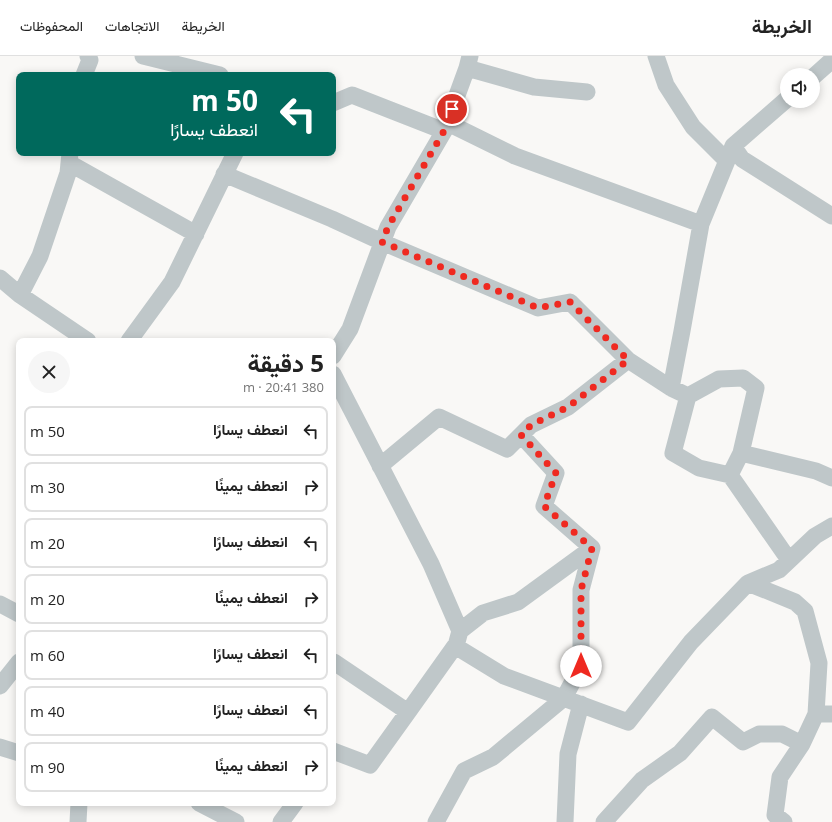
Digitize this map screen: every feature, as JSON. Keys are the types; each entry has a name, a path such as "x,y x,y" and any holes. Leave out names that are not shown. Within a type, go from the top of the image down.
{"street":[{"path":"85,72 90,60 88,56"},
{"path":"143,56 208,72"},
{"path":"656,56 666,85 693,127 730,153 742,159 832,216"},
{"path":"820,70 832,59 827,56"},
{"path":"336,351 350,329 388,227 446,127 468,62 534,87 587,92"},
{"path":"336,102 352,95 446,127 515,156 701,224"},
{"path":"671,388 701,224 730,153 780,106"},
{"path":"131,338 172,282 233,156"},
{"path":"20,295 40,256 68,173 70,158 196,234"},
{"path":"224,174 538,308 570,302 628,360 671,388 688,396"},
{"path":"0,278 20,295 84,338"},
{"path":"380,466 439,417 507,449 531,425 568,407 628,360"},
{"path":"730,475 741,453 756,388 743,378 719,379 688,396 673,453 699,468 730,475 789,560"},
{"path":"336,380 431,564 458,638 504,676 628,722 691,642 748,583 779,570 815,536 832,526"},
{"path":"521,435 556,473 544,506 592,548"},
{"path":"741,453 816,471 832,478"},
{"path":"336,752 370,765 458,638 483,613 518,602 592,548"},
{"path":"436,822 464,771 494,757 564,698 581,666 581,590 592,548"},
{"path":"748,583 794,602 805,611 819,663 824,714 780,776 775,815 784,822"},
{"path":"0,604 16,612"},
{"path":"336,663 408,712"},
{"path":"0,686 16,666"},
{"path":"565,822 568,754 581,704"},
{"path":"604,822 642,780 680,753 712,717 743,742 759,734 782,734 802,744"},
{"path":"0,747 16,752"},
{"path":"78,822 79,806"},
{"path":"205,806 236,822"},
{"path":"281,822 293,806"}],"route":[{"path":"452,109 444,131 388,227 382,242 538,308 570,302 628,360 568,407 531,425 521,435 556,473 544,506 592,548 581,590 581,666"}]}
